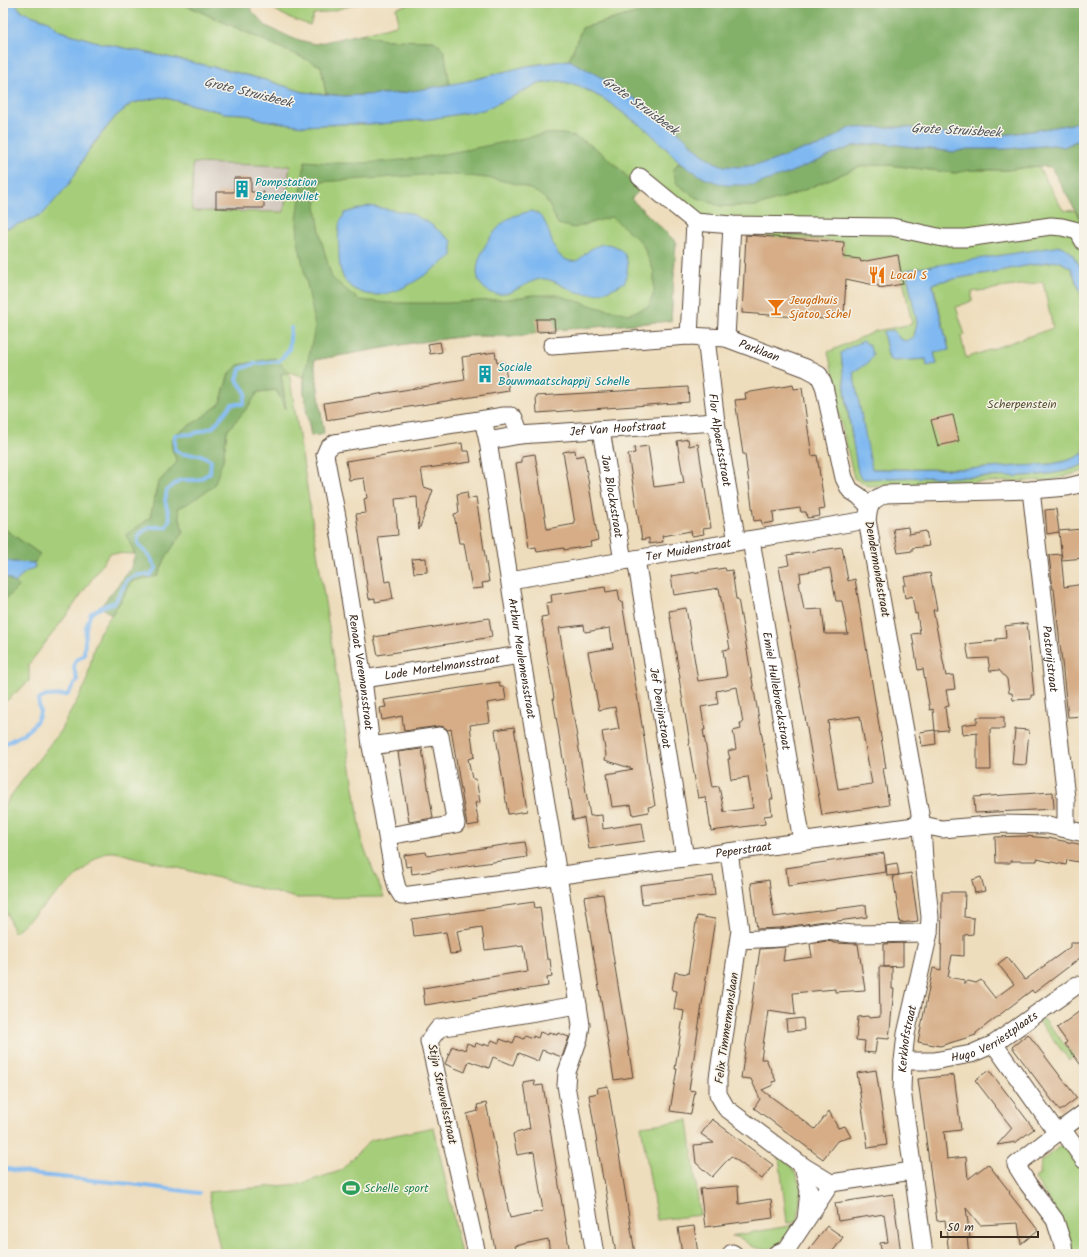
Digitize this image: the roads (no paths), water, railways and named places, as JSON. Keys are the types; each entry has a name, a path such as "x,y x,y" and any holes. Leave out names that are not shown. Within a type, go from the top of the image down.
{"street":[{"path":"640,177 695,222 732,225 892,227 943,238 966,238 1051,226 1078,231 1084,242"},
{"path":"689,336 695,222"},
{"path":"726,338 732,225"},
{"name":"Parklaan","path":"552,346 689,336 726,338 806,368 819,375 824,386 844,478 850,490 859,496 868,513"},
{"name":"Flor Alpaertsstraat","path":"706,338 716,422 744,541"},
{"path":"488,441 483,420 504,416 511,416 514,419 520,435"},
{"name":"Renaat Veremansstraat","path":"402,896 398,891 395,882 371,746 363,679 338,517 325,456 328,448 336,443 483,420"},
{"name":"Jef Van Hoofstraat","path":"488,441 520,435 716,422"},
{"name":"Jan Blockxstraat","path":"601,430 629,560"},
{"name":"Arthur Meulemensstraat","path":"488,441 521,655 558,875"},
{"name":"Dendermondestraat","path":"922,825 868,513 877,498 885,494 1031,490 1067,487 1084,483"},
{"name":"Pastorijstraat","path":"1031,490 1066,798 1066,829"},
{"name":"Ter Muidenstraat","path":"510,580 744,541 868,513"},
{"name":"Emiel Hullebroeckstraat","path":"744,541 802,841"},
{"name":"Jef Denijnstraat","path":"629,560 685,858"},
{"name":"Lode Mortelmansstraat","path":"363,679 521,655"},
{"path":"371,746 440,736 442,743 456,824 388,836"},
{"name":"Peperstraat","path":"402,896 922,825 942,829 1002,824 1048,825 1084,833"},
{"name":"Kerkhofstraat","path":"922,825 930,917 929,933 906,1034 902,1061 902,1090 924,1254"},
{"name":"Felix Timmermanslaan","path":"730,852 740,930 718,1078 718,1094 726,1108 803,1166 831,1183"},
{"path":"558,875 581,1025 579,1038 567,1072 566,1085 595,1254"},
{"path":"739,940 781,938 826,930 852,934 929,933"},
{"name":"Hugo Verriestplaats","path":"902,1061 934,1061 971,1054 994,1044 1077,985"},
{"name":"Stijn Streuvelsstraat","path":"477,1254 429,1041 439,1028 578,1005"},
{"path":"994,1044 1059,1131 1084,1160"},
{"path":"1064,1254 1063,1245 1055,1220 1028,1184 1016,1165 1084,1113"},
{"path":"803,1166 809,1191 806,1220"},
{"path":"776,1254 787,1249 831,1183 912,1171"}],"water":[{"name":"Grote Struisbeek","path":"3,3 15,3 22,12 48,21 60,31 101,43 223,69 303,92 344,96 402,93 468,81 527,66 569,60 604,79 634,98 666,120 701,153 714,162 724,166 741,167 767,163 804,149 821,146 849,128 906,127 938,133 1003,135 1072,124 1084,119 1084,140 1076,141 1064,147 1054,145 1006,149 967,149 955,152 881,143 853,146 784,175 754,185 724,185 704,178 682,164 647,130 604,99 577,85 559,81 537,84 483,110 431,119 380,124 304,126 264,120 244,114 224,113 162,97 132,103 115,117 90,148 70,183 43,214 9,228 3,228"},
{"path":"369,206 410,213 429,223 452,241 452,256 418,280 392,292 379,295 366,294 354,289 347,283 342,275 339,262 339,228 345,213"},
{"path":"531,211 539,214 544,220 555,250 560,256 567,260 576,261 591,249 604,244 613,245 621,250 627,261 625,282 610,290 596,294 574,291 547,279 534,281 508,293 495,294 488,291 480,284 477,274 478,264 487,243 501,225 508,219"},
{"path":"1061,246 1070,251 1084,272 1084,301 1071,268 1059,261 937,282 933,284 933,287 949,350 934,353 937,364 927,366 926,359 894,361 889,359 883,332 893,330 900,339 906,341 914,337 917,322 906,270"},
{"path":"863,341 869,345 873,355 868,363 853,372 872,469 927,470 1044,465 1069,460 1084,453 1084,464 1061,472 1020,476 864,479 860,477 844,383 841,353"},
{"path":"3,558 12,562 34,563 35,567 24,573 15,583 3,575"}],"waterway":[{"path":"3,745 26,732 35,723 40,712 38,700 46,696 67,695 77,680 74,668 75,661 84,655 86,627 91,613 115,602 127,580 137,575 150,575 156,568 150,557 138,544 139,534 150,527 166,527 170,518 165,501 167,490 180,480 198,480 210,473 211,460 201,455 182,454 175,449 175,435 193,434 213,427 232,404 243,404 246,393 237,380 240,369 254,364 279,361 289,350 291,328"},
{"path":"3,1105 6,1119 3,1129"},
{"path":"3,1168 39,1175 131,1184 199,1193"}],"place":[{"name":"Pompstation Benedenvliet","path":"242,189"},
{"name":"Local S","path":"877,275"},
{"name":"Jeugdhuis Sjatoo Schel","path":"776,307"},
{"name":"Sociale Bouwmaatschappij Schelle","path":"485,374"},
{"name":"Schelle sport","path":"351,1188"}],"park label":[{"name":"Scherpenstein","path":"1022,404"}]}
